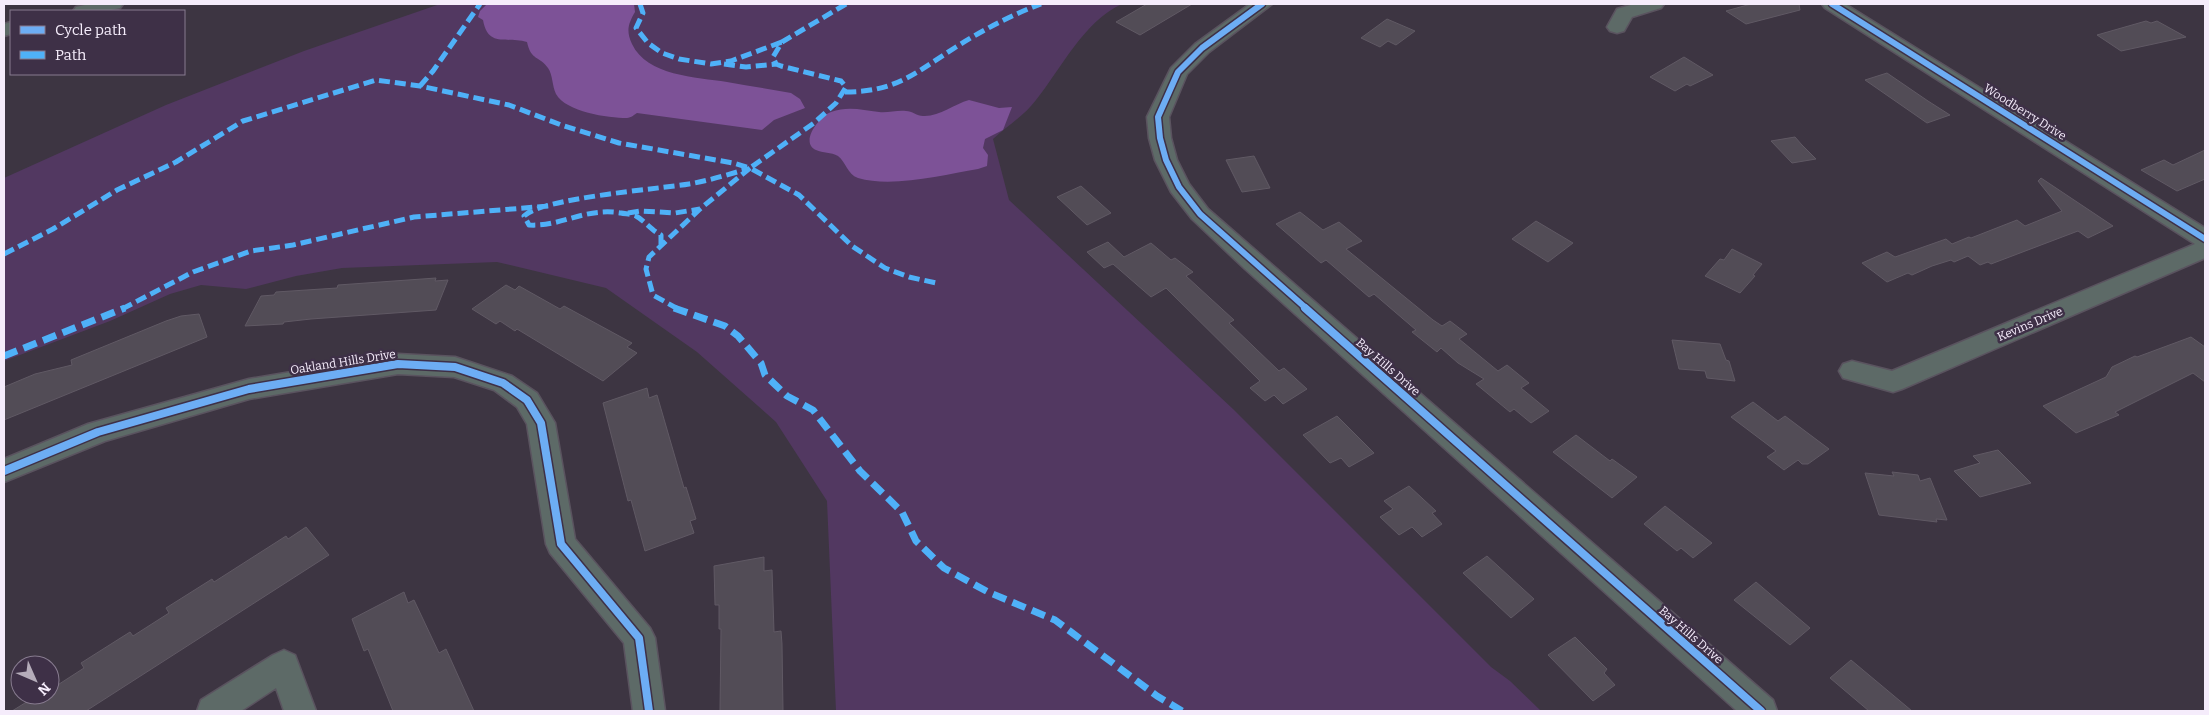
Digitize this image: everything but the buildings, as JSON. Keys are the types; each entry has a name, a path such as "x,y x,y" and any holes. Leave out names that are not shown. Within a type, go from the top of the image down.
{"street":[{"path":"87,10 113,4"},
{"name":"Bay Hills Drive","path":"1262,4 1202,48 1178,72 1167,95 1158,117 1160,138 1166,160 1179,187 1200,214 1254,264 1761,711"},
{"path":"1617,27 1624,13 1654,4"},
{"name":"Woodberry Drive","path":"1832,4 2205,239"},
{"name":"Kevins Drive","path":"1852,371 1893,382 2205,249"},
{"name":"Oakland Hills Drive","path":"4,472 98,432 249,389 398,364 455,367 503,382 527,400 541,423 561,544 639,638 649,711"},
{"path":"213,711 284,665 300,711"}],"shaded area":[{"path":"440,4 1122,4 1096,22 1074,47 1032,105 993,139 1009,200 1233,409 1491,667 1510,681 1541,711 836,711 827,501 776,422 697,352 606,288 497,262 342,268 296,276 246,289 201,285 170,294 110,321 4,361 4,178 166,105 304,51"},
{"path":"487,4 634,4 635,12 629,24 629,35 639,55 649,63 660,69 687,76 791,93 800,99 805,108 774,120 762,130 637,113 628,118 609,117 578,110 561,100 556,94 550,71 545,64 533,55 527,42 494,38 489,34 485,29 483,20 478,17 480,11"},
{"path":"969,100 999,108 1012,107 1003,130 985,139 983,148 988,155 987,166 978,169 918,180 871,181 854,176 838,156 821,152 811,146 810,136 817,124 826,114 837,110 906,111 921,116 929,116"}],"marked path":[{"path":"420,86 433,71 480,4"},
{"path":"640,4 643,13 636,28 655,49 679,59 721,64 782,42"},
{"path":"846,4 782,42 773,57 776,64 781,66 841,81 846,87 843,95 814,123 750,168 799,195 852,246 885,268 909,277 936,283"},
{"path":"845,92 863,92 892,86 917,73 987,29 1041,4"},
{"path":"724,64 746,67 776,64"},
{"path":"4,254 53,229 117,190 176,162 243,121 376,80 420,86 509,105 564,126 619,143 733,163 750,168"},
{"path":"750,168 700,209 649,257 646,269 653,295 671,307 725,326 738,336 761,363 765,375 787,396 813,410 860,471 902,512 916,541 944,568 988,592 1055,620 1157,696 1182,711"},
{"path":"661,245 661,235 651,230 636,216 603,211 571,217 542,226 529,225 524,216 528,212 542,207 603,195 691,184 748,169"},
{"path":"4,356 105,317 144,299 193,272 236,255 266,248 293,245 414,217 549,206"},
{"path":"628,213 641,211 675,213 700,209"}],"cycle path":[{"path":"1262,4 1202,48 1178,72 1158,117 1160,138 1166,160 1179,187 1200,214 1254,263 1761,711"},
{"path":"1832,4 2205,239"},
{"path":"4,471 98,432 249,389 398,364 455,367 503,383 527,400 541,423 561,544 639,638 649,711"}]}
